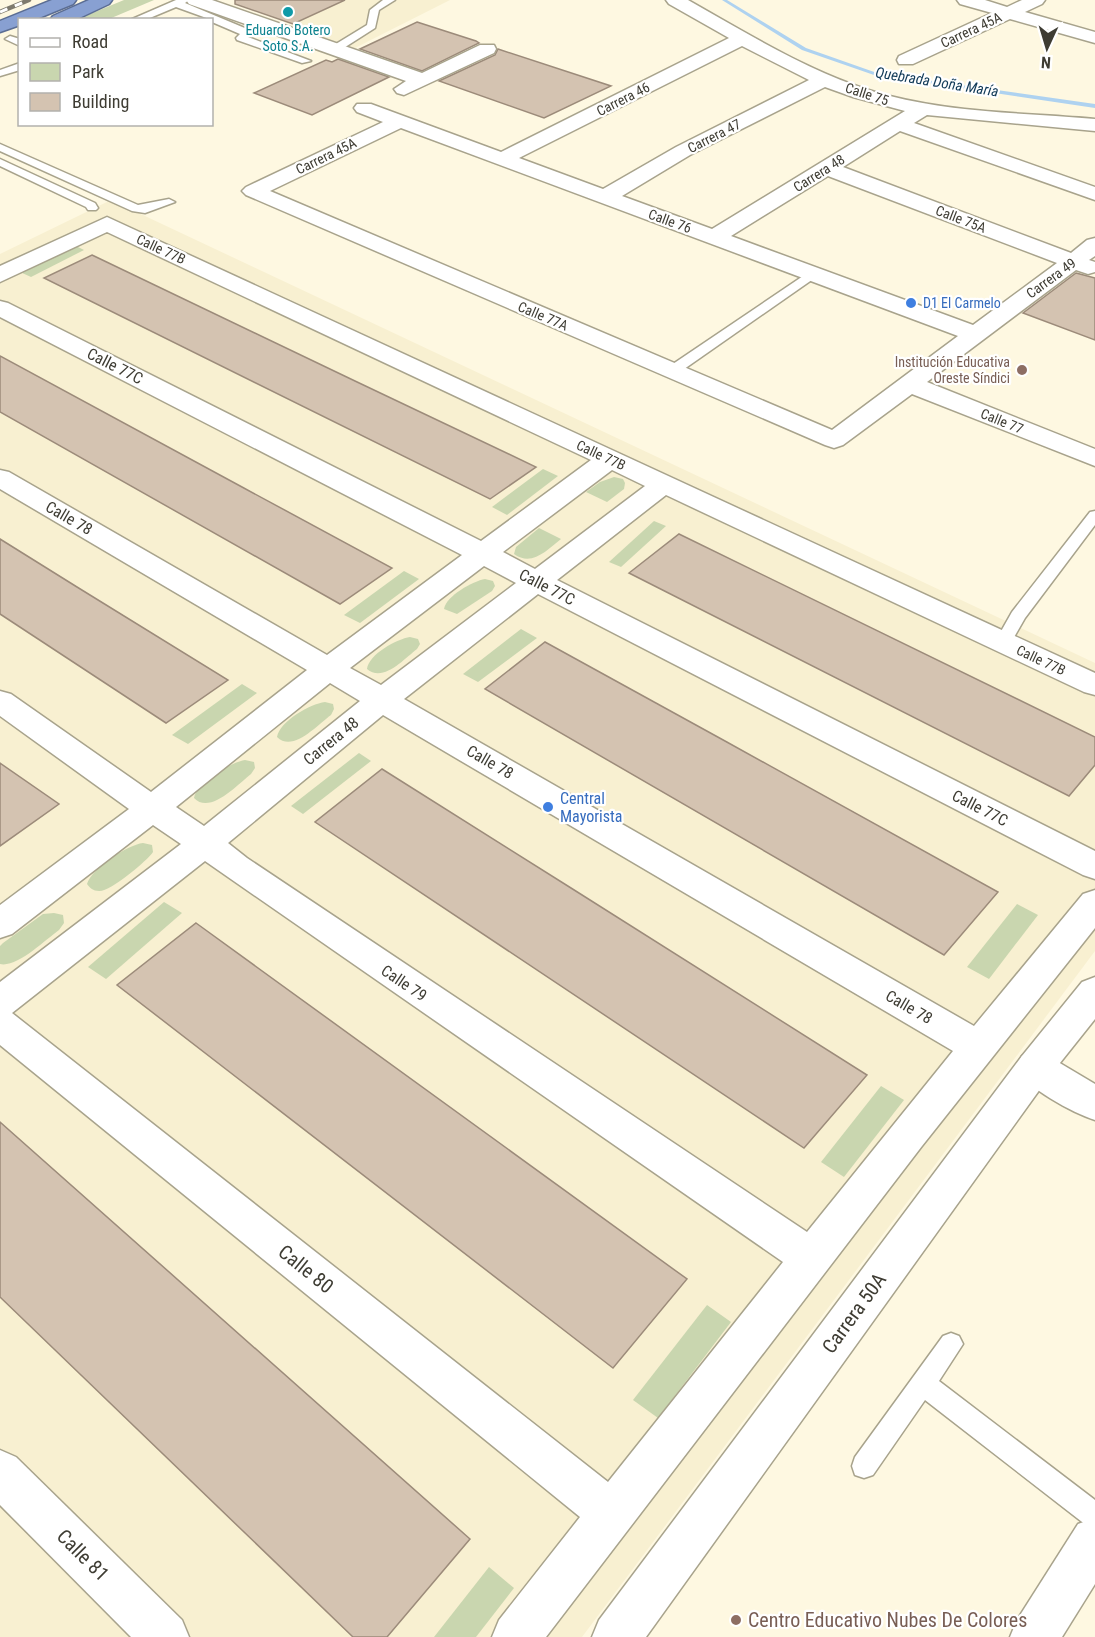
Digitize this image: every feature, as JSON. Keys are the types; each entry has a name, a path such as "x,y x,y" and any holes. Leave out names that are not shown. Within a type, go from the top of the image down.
{"highway":[{"path":"32,18 68,0"},
{"path":"39,18 68,0"},
{"path":"62,18 103,0"}],"street":[{"path":"195,0 423,80 487,49"},
{"name":"Calle 75","path":"675,0 743,38 825,79 885,101 924,108 1090,126"},
{"path":"966,0 1095,38"},
{"name":"Carrera 45A","path":"906,60 1036,0"},
{"name":"Carrera 46","path":"502,159 743,38"},
{"name":"Carrera 47","path":"605,197 683,151 825,79"},
{"name":"Calle 76","path":"423,80 364,108 975,334"},
{"name":"Carrera 48","path":"714,237 924,108"},
{"name":"Carrera 45A","path":"253,191 400,121"},
{"name":"Calle 75","path":"899,124 1095,194"},
{"name":"Calle 75A","path":"827,168 1084,266"},
{"name":"Calle 77A","path":"253,191 834,440"},
{"path":"0,275 99,216"},
{"name":"Calle 77B","path":"99,216 610,459 1095,685"},
{"name":"Carrera 49","path":"834,440 975,334 1084,266 1095,245"},
{"name":"Calle 77C","path":"0,308 1095,866"},
{"name":"Calle 77","path":"909,384 1095,458"},
{"path":"0,924 153,808 329,668 610,459"},
{"name":"Calle 78","path":"0,478 979,1047"},
{"name":"Carrera 48","path":"0,1002 205,843 383,699 664,484"},
{"name":"Calle 79","path":"3,707 812,1258"},
{"path":"516,1637 812,1258 1095,903"},
{"name":"Carrera 50A","path":"616,1637 1035,1067 1095,992"},
{"name":"Calle 80","path":"0,1024 611,1513"},
{"path":"1035,1067 1095,1104"},
{"name":"Calle 81","path":"0,1473 165,1637"},
{"path":"1034,1637 1095,1541"}],"lane":[{"path":"335,49 372,26 372,12 376,7 390,0"},
{"path":"140,18 180,2 247,33"},
{"path":"265,25 241,38 306,61"},
{"path":"0,73 18,67"},
{"path":"0,147 136,209 146,209 168,201"},
{"path":"0,162 91,205 99,216"},
{"path":"672,371 812,274"},
{"path":"1003,642 1018,616 1095,515"},
{"path":"864,1466 951,1344"},
{"path":"923,1384 1095,1516"}],"shaded area":[{"path":"345,0 450,0 353,49 289,26"},
{"name":"Central Mayorista","path":"111,200 1095,663 1095,951 582,1637 0,1637 0,254"}],"green space":[{"path":"124,0 154,0 111,18 80,18"},
{"path":"74,245 84,250 31,277 20,272"},
{"path":"543,469 558,476 507,515 492,507"},
{"path":"614,477 623,479 624,489 607,502 586,492 600,482"},
{"path":"654,521 666,526 621,567 609,562"},
{"path":"539,528 561,539 533,558 521,558 514,554 516,547"},
{"path":"404,571 419,579 360,623 344,615"},
{"path":"485,579 493,581 495,586 492,591 457,614 444,609 450,599 461,590"},
{"path":"521,629 537,638 478,682 463,674"},
{"path":"410,637 418,639 420,644 400,663 380,673 373,673 367,669 378,653 391,644"},
{"path":"242,684 257,693 188,744 172,735"},
{"path":"325,702 333,704 334,709 331,715 312,731 290,742 277,737 279,731 296,714"},
{"path":"359,753 371,761 303,814 291,806"},
{"path":"245,760 254,762 255,768 231,791 208,803 194,798 201,786 215,774"},
{"path":"143,843 152,845 153,852 128,875 104,890 95,890 87,884 96,871 111,858 128,848"},
{"path":"164,902 182,913 106,979 88,967"},
{"path":"1017,904 1038,915 989,979 967,967"},
{"path":"43,914 63,915 64,923 59,930 22,958 7,964 0,964 0,946 3,943"},
{"path":"881,1086 904,1100 844,1177 821,1162"},
{"path":"707,1305 731,1322 658,1418 633,1400"},
{"path":"489,1567 514,1588 476,1637 434,1637"}],"building":[{"name":"Eduardo Botero Soto S.A.","path":"235,0 345,0 293,24 235,4"},
{"path":"417,22 479,43 422,71 360,49"},
{"path":"498,49 611,86 544,118 439,81 495,55"},
{"path":"338,59 389,77 312,115 254,93 326,60 332,62"},
{"path":"92,255 536,467 490,499 44,278"},
{"path":"1076,273 1095,278 1095,340 1023,313"},
{"path":"0,356 392,568 340,604 0,412"},
{"path":"679,534 1095,737 1095,765 1069,796 629,573"},
{"path":"0,539 228,680 166,723 0,614"},
{"path":"545,642 998,892 944,955 485,689"},
{"path":"0,763 59,804 0,846"},
{"path":"382,769 867,1075 804,1148 315,822"},
{"path":"196,923 687,1279 613,1368 117,985"},
{"path":"0,1122 470,1539 387,1637 353,1637 0,1297"}],"waterway":[{"name":"Quebrada Doña María","path":"724,0 804,49 876,74 1095,106"}],"railway":[{"path":"0,12 29,0"}],"place":[{"name":"Eduardo Botero Soto S.A.","path":"288,12"},
{"name":"D1 El Carmelo","path":"911,303"},
{"name":"Institución Educativa Oreste Síndici","path":"1022,370"},
{"name":"Central Mayorista","path":"548,807"},
{"name":"Centro Educativo Nubes De Colores","path":"736,1620"}]}
